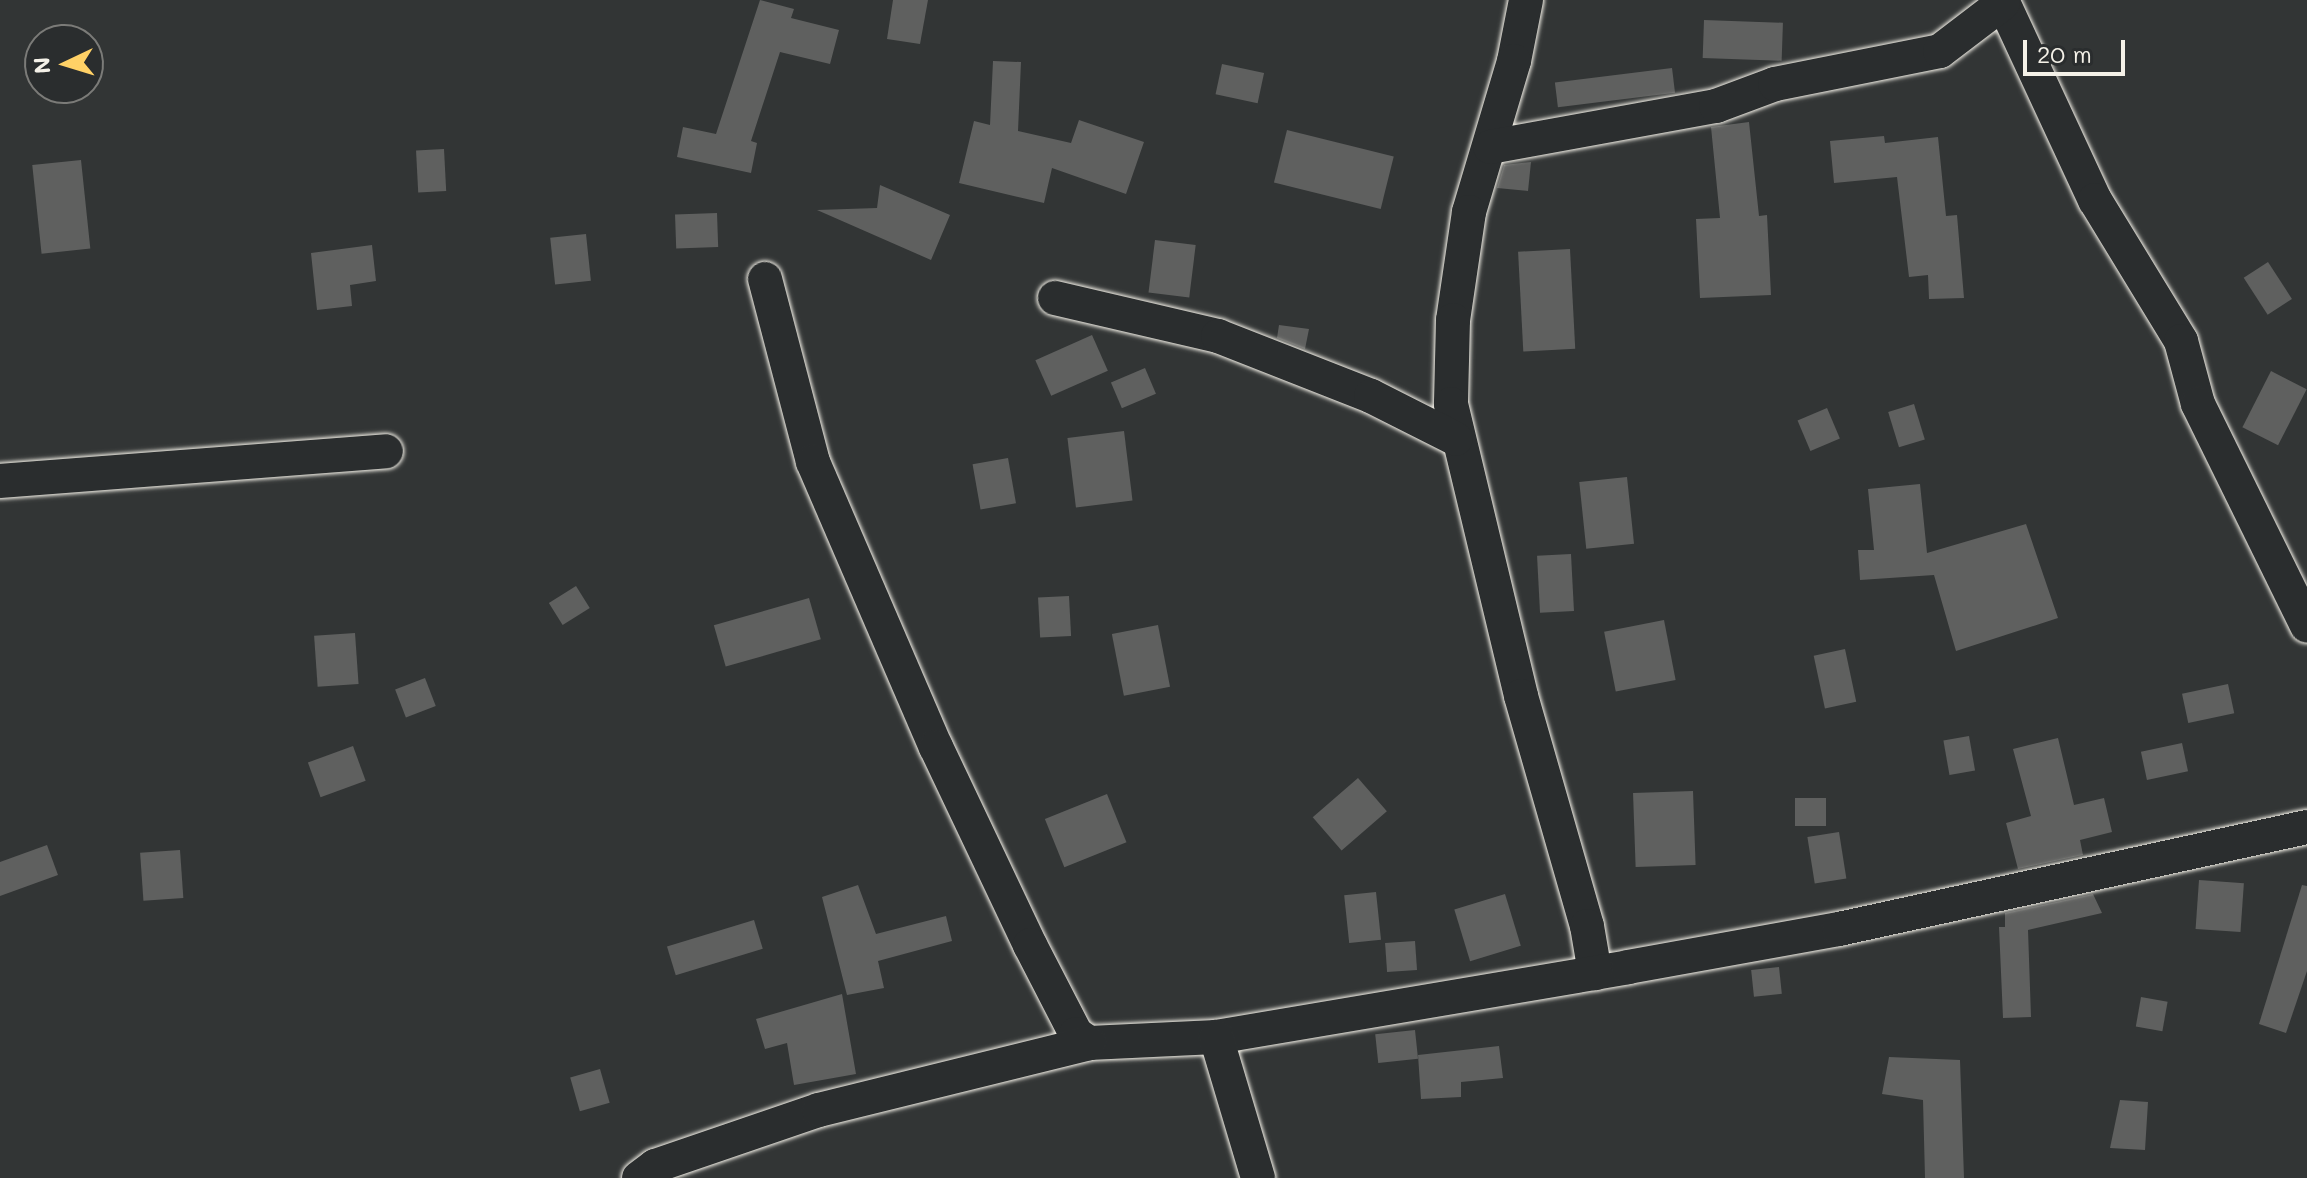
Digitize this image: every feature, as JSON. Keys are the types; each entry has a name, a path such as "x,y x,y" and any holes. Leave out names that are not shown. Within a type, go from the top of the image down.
{"street":[{"path":"1526,0 1490,147 1469,212 1453,320 1451,404 1456,439 1595,973"},
{"path":"1490,147 1716,106 1775,84 1940,51 2002,1 2095,200 2181,341 2198,404 2307,626"},
{"path":"765,279 813,462 936,747 1030,945 1076,1034 1089,1043"},
{"path":"1055,298 1218,336 1371,396 1456,439"},
{"path":"0,481 386,451"},
{"path":"639,1178 655,1166 819,1110 1089,1043 1216,1037 1595,973 1839,929 2307,827"},
{"path":"1216,1037 1258,1178"}],"building":[{"path":"760,0 794,9 791,18 839,30 830,64 780,52 751,141 757,143 751,173 677,157 683,127 716,134"},
{"path":"893,0 928,0 920,44 887,39"},
{"path":"1704,20 1783,23 1782,61 1703,58"},
{"path":"993,61 1021,62 1018,131 1071,143 1079,120 1144,142 1126,194 1052,168 1044,203 959,183 974,121 990,125"},
{"path":"1222,64 1264,73 1258,103 1216,94"},
{"path":"1672,68 1675,93 1558,107 1555,82"},
{"path":"1749,122 1759,216 1767,215 1771,295 1700,298 1696,219 1720,218 1711,127"},
{"path":"1287,130 1394,157 1381,209 1274,182"},
{"path":"1884,136 1885,143 1938,137 1946,216 1957,215 1964,298 1929,299 1928,275 1909,277 1897,177 1834,183 1830,141"},
{"path":"444,149 446,191 418,192 416,150"},
{"path":"81,160 90,249 42,254 32,165"},
{"path":"1531,162 1528,191 1497,188 1504,165"},
{"path":"880,185 950,215 931,260 817,210 877,208"},
{"path":"717,213 718,247 676,248 675,214"},
{"path":"586,234 591,281 555,285 550,238"},
{"path":"1155,240 1196,245 1189,298 1149,293"},
{"path":"372,245 376,281 350,285 352,306 317,310 311,253"},
{"path":"1570,249 1575,349 1523,352 1518,252"},
{"path":"2268,262 2292,299 2268,315 2244,278"},
{"path":"1279,325 1309,329 1305,349 1277,338"},
{"path":"1092,335 1108,371 1051,396 1035,360"},
{"path":"1145,368 1156,394 1122,408 1111,382"},
{"path":"2271,371 2307,389 2278,445 2242,427"},
{"path":"1914,404 1925,439 1899,447 1888,412"},
{"path":"1827,408 1840,438 1810,451 1798,421"},
{"path":"1124,431 1133,500 1076,507 1067,438"},
{"path":"1008,458 1016,503 981,510 973,464"},
{"path":"1627,477 1634,544 1586,549 1579,482"},
{"path":"1920,484 1927,553 2026,524 2058,618 1956,651 1934,575 1860,580 1858,550 1874,550 1868,489"},
{"path":"1571,554 1574,611 1540,613 1537,556"},
{"path":"576,586 590,608 563,625 549,603"},
{"path":"1069,596 1071,636 1040,638 1038,598"},
{"path":"809,598 821,639 726,667 714,625"},
{"path":"1664,620 1676,680 1616,692 1604,632"},
{"path":"1158,625 1170,687 1124,696 1112,634"},
{"path":"355,633 359,684 318,687 314,636"},
{"path":"1845,649 1856,702 1825,708 1814,656"},
{"path":"425,678 436,706 406,717 395,689"},
{"path":"2228,684 2234,713 2188,723 2182,694"},
{"path":"1969,736 1975,770 1949,775 1943,741"},
{"path":"2058,738 2074,805 2104,798 2112,832 2080,840 2083,855 2018,869 2006,823 2031,816 2013,749"},
{"path":"2182,743 2188,771 2147,780 2141,752"},
{"path":"353,746 366,781 321,797 308,762"},
{"path":"1358,778 1387,811 1342,851 1313,817"},
{"path":"1693,791 1696,865 1636,867 1633,793"},
{"path":"1107,794 1126,842 1064,867 1045,819"},
{"path":"1795,798 1826,798 1826,826 1795,826"},
{"path":"1839,832 1846,878 1815,883 1807,837"},
{"path":"47,845 58,875 0,896 0,862"},
{"path":"180,850 183,898 143,901 140,853"},
{"path":"2199,880 2244,883 2240,932 2196,929"},
{"path":"858,885 876,934 946,916 952,941 878,961 884,988 847,995 822,897"},
{"path":"2302,885 2307,886 2307,971 2286,1033 2259,1024"},
{"path":"1376,892 1381,940 1349,943 1344,895"},
{"path":"1505,894 1521,946 1470,961 1454,909"},
{"path":"2093,894 2102,913 2028,930 2031,1017 2003,1018 1999,927 2005,927 2005,913"},
{"path":"754,920 763,949 676,975 667,947"},
{"path":"1415,941 1417,970 1387,972 1385,943"},
{"path":"1779,967 1782,994 1754,997 1751,970"},
{"path":"842,994 856,1074 794,1085 787,1043 765,1049 756,1019"},
{"path":"2141,997 2168,1002 2162,1031 2136,1027"},
{"path":"1415,1030 1418,1059 1378,1063 1375,1034"},
{"path":"1499,1046 1503,1078 1461,1082 1461,1097 1421,1099 1418,1055"},
{"path":"1889,1057 1960,1060 1964,1178 1925,1178 1923,1100 1882,1094"},
{"path":"600,1069 610,1103 580,1111 570,1078"},
{"path":"2120,1100 2148,1102 2145,1150 2110,1148"}]}
